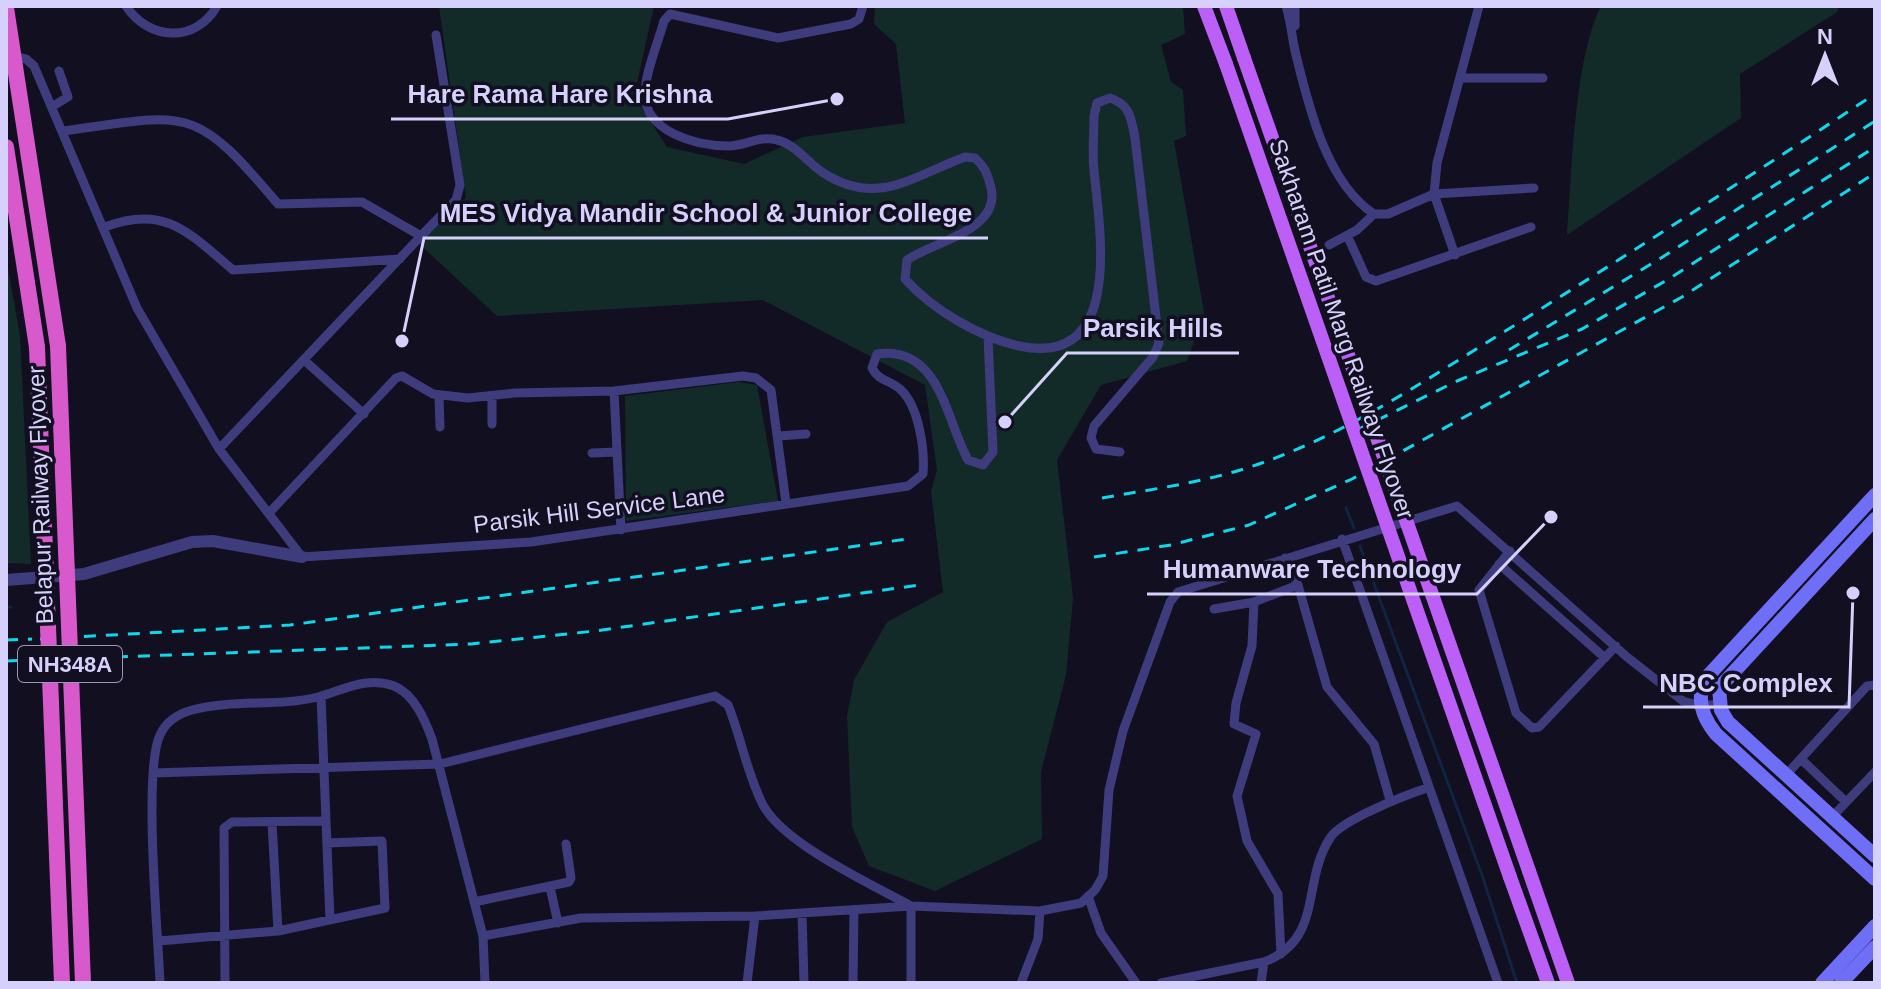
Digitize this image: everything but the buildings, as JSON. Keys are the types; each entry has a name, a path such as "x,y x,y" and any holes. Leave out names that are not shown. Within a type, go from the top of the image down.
{"highway":[{"name":"NH348A","path":"6,8 10,56"},
{"name":"Belapur Railway Flyover","path":"10,56 58,346 83,983"},
{"name":"Belapur Railway Flyover","path":"6,147 37,347 62,983"}],"main road":[{"name":"Sakharam Patil Marg Railway Flyover","path":"1204,6 1548,983"},
{"name":"Sakharam Patil Marg Railway Flyover","path":"1226,6 1568,983"},
{"path":"1875,495 1707,677 1702,686 1701,706 1716,734 1875,879"},
{"path":"1875,519 1719,688 1720,704 1728,722 1875,856"},
{"path":"1822,983 1875,926"},
{"path":"1841,983 1875,947"}],"street":[{"path":"126,6 148,30 170,34 195,30 210,19 217,6"},
{"path":"863,6 859,19 840,28 778,38 670,14 664,21 645,91 646,104 663,129 675,136 729,146 775,139 790,145 840,183 866,191 883,191 965,157 975,158 985,167 993,193 988,212 973,227 912,257 904,266 903,273 910,285 958,321 988,337 1040,348 1071,340 1084,331 1098,294 1100,251 1094,116 1097,103 1110,98 1122,102 1129,110 1135,138 1159,326 1153,357 1094,426 1091,438 1096,449 1120,452"},
{"path":"1286,6 1296,54 1323,141 1355,201 1374,214 1388,214 1434,194 1534,188"},
{"path":"1295,6 1296,54"},
{"path":"1455,255 1434,194 1437,163 1479,6"},
{"path":"219,449 459,196 436,35"},
{"path":"10,56 34,66 137,308 219,449 302,557"},
{"path":"53,106 68,97 59,71"},
{"path":"1461,78 1543,78"},
{"path":"64,131 149,118 174,118 211,133 236,155 278,204 362,202 421,236"},
{"path":"1329,245 1374,214"},
{"path":"105,227 129,218 154,218 173,224 233,270 400,259"},
{"path":"1347,235 1370,281 1531,227"},
{"name":"Parsik Hill Service Lane","path":"302,557 531,542 901,486 917,481 923,474 913,408 899,387 875,374 873,360 877,354 896,354 910,359 931,375 943,395 965,455 972,464 983,465 993,452 988,337"},
{"path":"304,360 364,414"},
{"path":"269,513 402,376 439,396 492,397 514,393 614,391 743,376 756,378 771,390 786,503"},
{"path":"614,391 621,530"},
{"path":"439,396 440,427"},
{"path":"492,397 492,424"},
{"path":"779,436 806,434"},
{"path":"592,453 616,452"},
{"path":"483,936 581,918 755,916 911,906 1040,911 1064,909 1088,896 1103,876 1109,790 1123,731 1170,602 1178,592 1457,506 1683,701 1701,706 1720,704"},
{"path":"1342,539 1498,983"},
{"path":"6,580 84,574 192,542 213,541 302,557"},
{"path":"1510,551 1480,587 1479,594 1516,713 1522,722 1532,728 1539,727 1616,646"},
{"path":"1285,558 1298,585 1327,687 1374,744 1390,800"},
{"path":"1499,564 1605,658"},
{"path":"1214,609 1254,602 1298,585"},
{"path":"1254,602 1252,646 1236,703 1234,724 1256,734 1237,796 1247,841 1278,894 1281,954"},
{"path":"160,983 153,773 160,735 174,716 195,709 283,703 321,696 350,684 384,683 398,687 423,716 440,764 483,936 485,983"},
{"path":"1786,775 1867,686 1875,685"},
{"path":"321,696 330,920"},
{"path":"153,773 440,764 705,696 721,698 728,705 764,805 782,829 847,872 911,906"},
{"path":"1801,759 1846,802"},
{"path":"1832,817 1875,772"},
{"path":"1161,983 1264,962 1294,945 1306,923 1317,864 1331,835 1390,800 1427,788"},
{"path":"225,983 224,828 232,822 326,821"},
{"path":"272,823 278,931"},
{"path":"159,941 278,931 385,908 382,841 327,843"},
{"path":"474,902 550,887 571,878 566,844"},
{"path":"550,887 558,923"},
{"path":"1088,896 1101,933 1136,983"},
{"path":"911,906 911,983"},
{"path":"853,983 854,910"},
{"path":"1021,983 1035,951 1040,911"},
{"path":"802,913 804,983"},
{"path":"747,983 755,916"},
{"path":"1261,983 1264,962"}],"green space":[{"path":"439,6 654,6 634,96 667,147 744,164 803,137 905,123 896,44 874,24 875,6 1183,6 1185,34 1161,45 1171,82 1183,90 1186,136 1174,141 1204,312 1187,361 1101,385 1057,460 1073,598 1066,675 1041,772 1042,839 935,891 869,866 852,827 847,716 854,680 887,622 943,592 931,491 937,470 925,385 763,300 497,316 413,238 466,198"},
{"path":"1601,6 1839,6 1837,12 1740,74 1741,118 1567,235 1580,85 1585,55"},
{"path":"6,256 20,336 31,564 6,563"},
{"path":"739,382 757,385 778,501 626,521 625,396"}],"waterway":[{"path":"1346,508 1354,528"},
{"path":"1360,546 1482,875 1517,983"},
{"path":"6,607 11,607"}],"railway":[{"path":"1102,498 1237,471 1289,453 1353,422 1553,301 1875,94"},
{"path":"1509,350 1661,258 1875,121"},
{"path":"1357,430 1457,381 1582,329 1667,280 1875,147"},
{"path":"1094,557 1171,545 1249,525 1352,479 1682,297 1875,173"},
{"path":"40,639 290,625 907,539"},
{"path":"6,661 471,644 595,631 919,585"},
{"path":"6,640 32,639"}],"place":[{"name":"Hare Rama Hare Krishna","path":"837,99"},
{"name":"MES Vidya Mandir School & Junior College","path":"402,341"},
{"name":"Parsik Hills","path":"1005,422"},
{"name":"Humanware Technology","path":"1551,517"},
{"name":"NBC Complex","path":"1853,593"}]}
